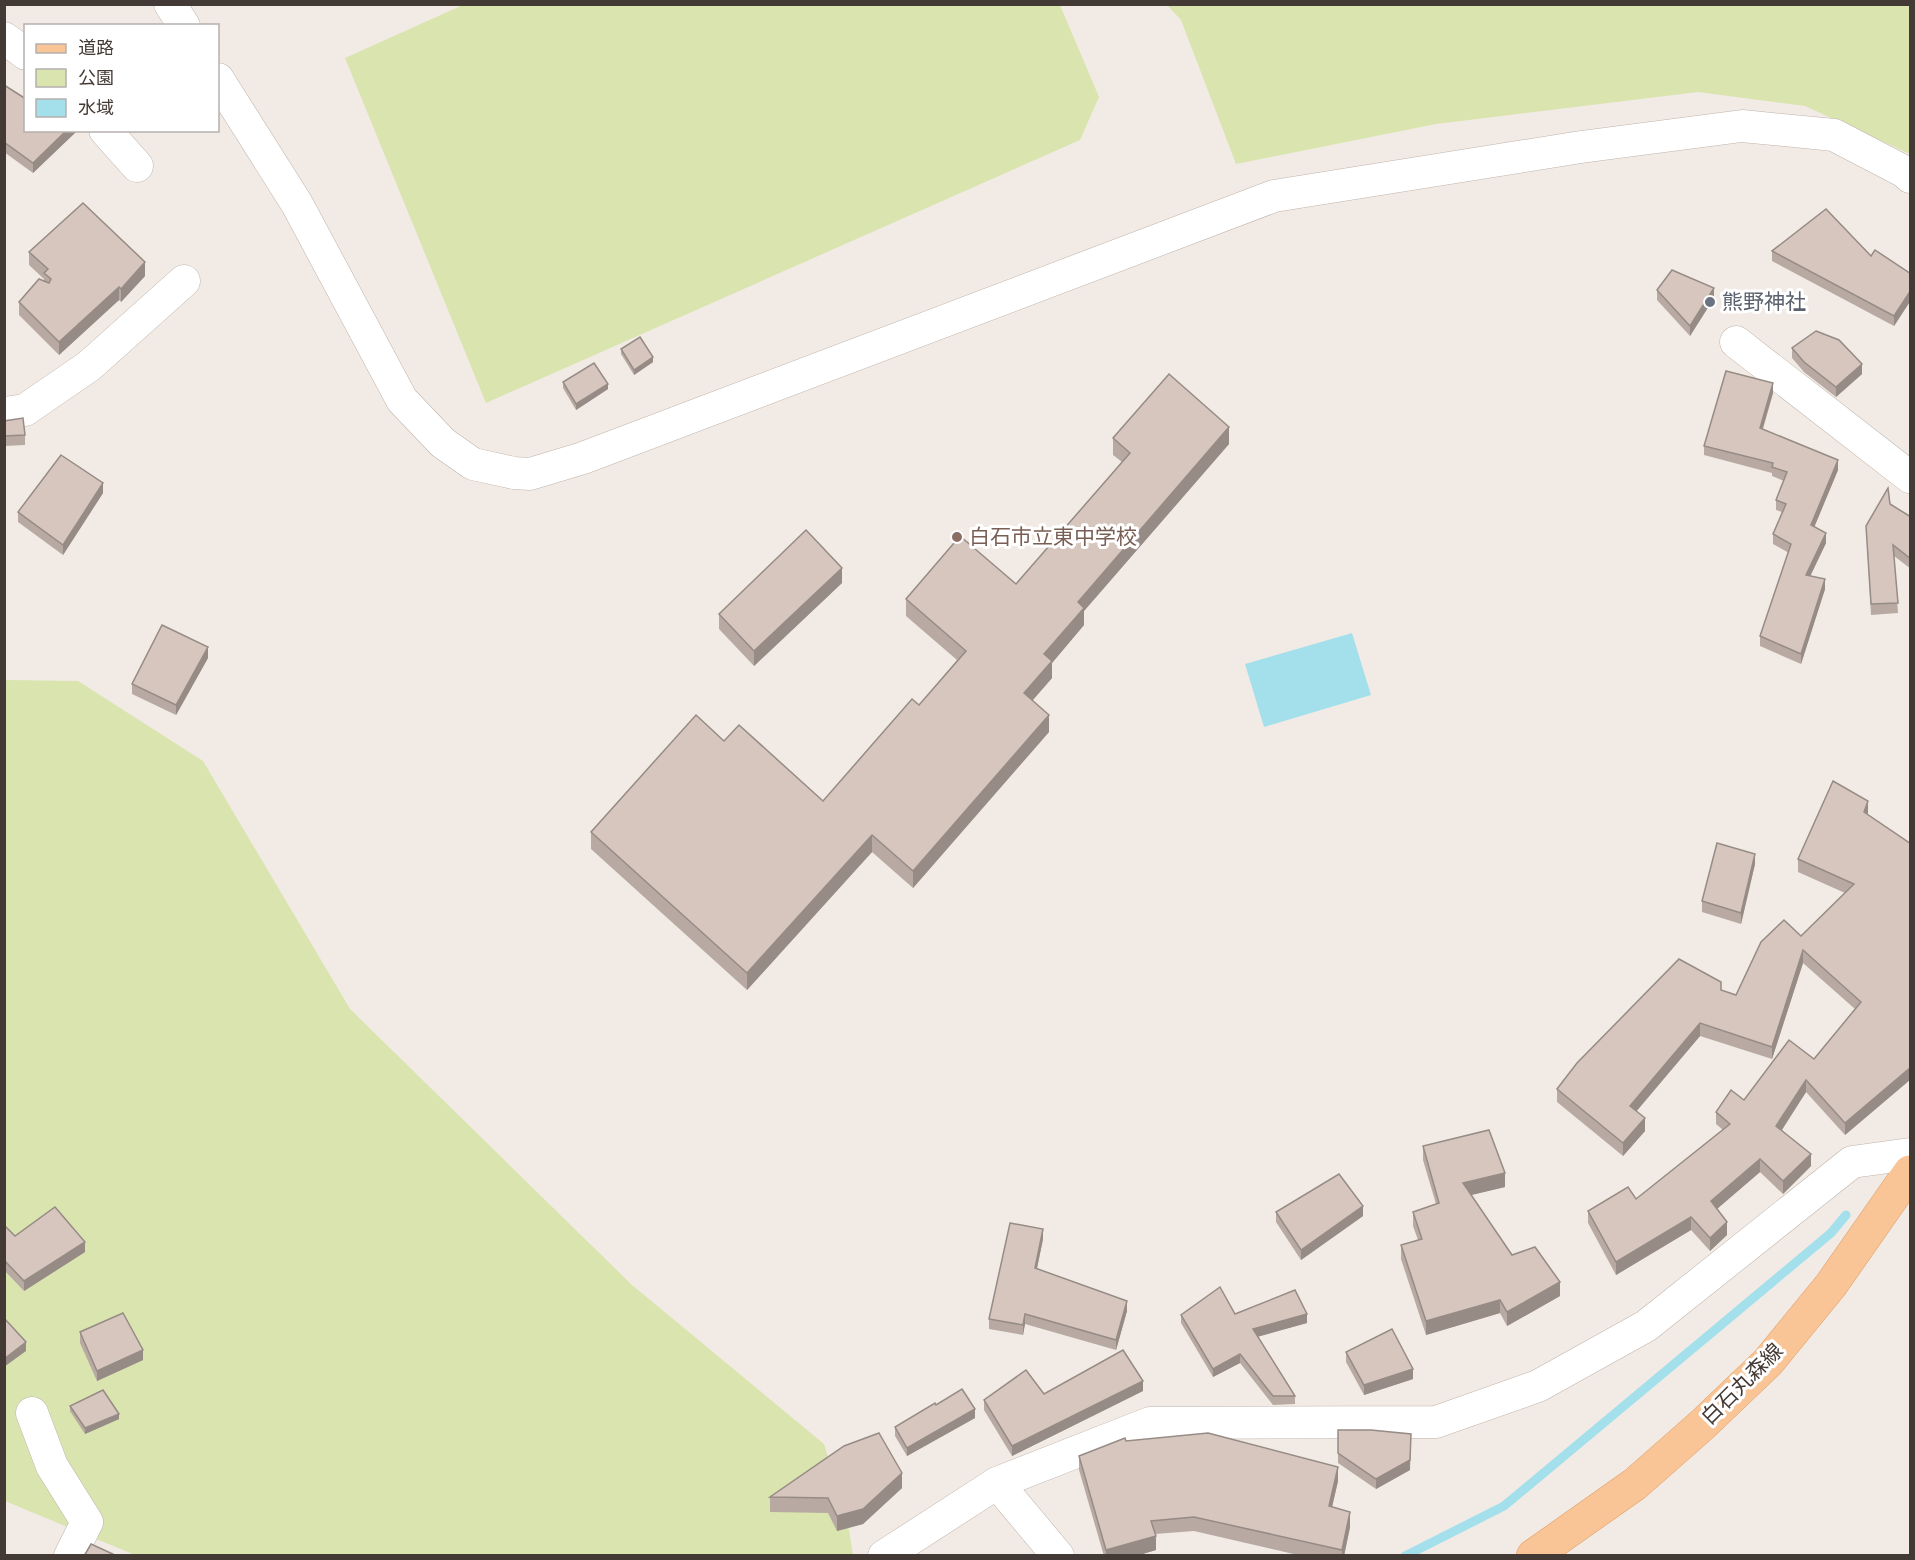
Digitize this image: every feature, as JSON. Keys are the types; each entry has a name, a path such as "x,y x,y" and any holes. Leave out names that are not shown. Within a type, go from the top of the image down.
{"main road":[{"name":"白石丸森線","path":"1533,1556 1635,1484 1702,1425 1768,1362 1831,1285 1911,1172"}],"street":[{"path":"171,4 183,24"},
{"path":"4,38 24,53"},
{"path":"219,81 297,204 402,400 443,443 472,464 530,474 583,458 1274,196 1581,147 1742,126 1834,135 1911,177"},
{"path":"107,132 137,166"},
{"path":"4,413 26,410 89,366 184,280"},
{"path":"1736,342 1911,477"},
{"path":"884,1556 997,1483 1150,1423 1436,1422 1538,1386 1646,1326 1852,1162 1911,1154"},
{"path":"32,1413 52,1466 87,1522 70,1556"},
{"path":"997,1483 1058,1556"}],"green space":[{"path":"465,4 1060,5 1099,97 1080,140 486,403 345,58"},
{"path":"1167,5 1910,5 1910,154 1805,106 1698,92 1436,124 1236,164 1181,20"},
{"path":"5,680 78,681 203,761 350,1009 632,1285 824,1444 847,1518 853,1555 135,1555 5,1501"}],"water":[{"path":"1352,633 1371,695 1264,727 1245,664"}],"building":[{"path":"4,85 24,98 24,132 65,132 33,163 4,142"},
{"path":"83,203 145,262 121,289 119,287 59,342 19,302 39,279 49,283 51,279 44,273 48,269 29,252"},
{"path":"1826,209 1871,256 1875,250 1911,274 1911,290 1894,316 1772,251"},
{"path":"1672,270 1714,288 1690,326 1657,290"},
{"path":"1816,331 1839,340 1862,364 1836,387 1804,362 1792,348"},
{"path":"640,337 653,357 634,370 621,349"},
{"path":"594,363 608,384 576,404 563,382"},
{"path":"1726,371 1773,383 1760,428 1838,460 1811,525 1826,533 1806,575 1825,579 1801,654 1760,636 1791,544 1773,534 1786,504 1776,500 1787,472 1772,467 1773,463 1704,446"},
{"path":"1169,374 1229,427 1078,602 1084,608 1044,654 1052,661 1024,693 1049,715 913,871 872,835 747,973 591,832 696,715 724,741 739,725 823,801 912,699 919,705 966,651 906,599 960,536 1016,584 1130,453 1113,438"},
{"path":"23,418 25,435 4,436 4,421"},
{"path":"61,455 103,483 63,545 18,512"},
{"path":"1888,488 1890,504 1911,517 1911,559 1893,545 1898,603 1871,604 1866,526"},
{"path":"806,530 842,568 754,651 719,614"},
{"path":"162,625 208,647 176,705 132,684"},
{"path":"1833,781 1868,801 1864,812 1911,844 1911,1067 1845,1123 1806,1080 1776,1126 1811,1154 1783,1181 1760,1159 1711,1201 1727,1222 1710,1238 1691,1217 1616,1262 1588,1211 1628,1187 1636,1199 1730,1124 1716,1112 1731,1090 1744,1100 1789,1040 1814,1059 1861,1002 1803,950 1772,1047 1700,1023 1630,1106 1645,1118 1623,1143 1557,1089 1577,1063 1679,959 1721,982 1721,990 1736,995 1761,942 1784,920 1801,936 1854,884 1798,859"},
{"path":"1717,843 1755,854 1741,913 1702,901"},
{"path":"1489,1130 1505,1173 1463,1183 1512,1255 1535,1247 1560,1282 1507,1312 1500,1300 1426,1321 1401,1245 1422,1239 1413,1212 1439,1203 1423,1146"},
{"path":"1339,1174 1363,1206 1301,1250 1276,1212"},
{"path":"55,1207 85,1242 24,1281 4,1260 4,1225 15,1236"},
{"path":"1010,1223 1043,1229 1035,1268 1127,1301 1116,1340 1025,1314 1023,1325 989,1319"},
{"path":"1220,1287 1235,1314 1295,1290 1307,1314 1253,1329 1295,1396 1273,1396 1240,1354 1213,1369 1181,1315"},
{"path":"123,1313 143,1350 97,1371 80,1332"},
{"path":"4,1318 26,1342 4,1359"},
{"path":"1392,1329 1413,1369 1364,1385 1346,1352"},
{"path":"1123,1350 1143,1381 1012,1446 984,1400 1026,1370 1044,1394"},
{"path":"962,1389 975,1409 907,1448 895,1427"},
{"path":"103,1390 119,1414 85,1428 70,1406"},
{"path":"1338,1430 1371,1430 1411,1434 1410,1460 1376,1479 1338,1453"},
{"path":"879,1433 902,1473 863,1509 837,1516 828,1498 770,1497 844,1446"},
{"path":"1208,1433 1338,1467 1329,1506 1350,1512 1342,1550 1194,1517 1151,1521 1156,1536 1106,1550 1079,1456 1125,1438 1126,1441"},
{"path":"91,1544 117,1556 84,1556"}],"waterway":[{"path":"1405,1556 1504,1506 1831,1233 1846,1215"}],"place":[{"name":"熊野神社","path":"1710,302"},
{"name":"白石市立東中学校","path":"957,537"}]}
